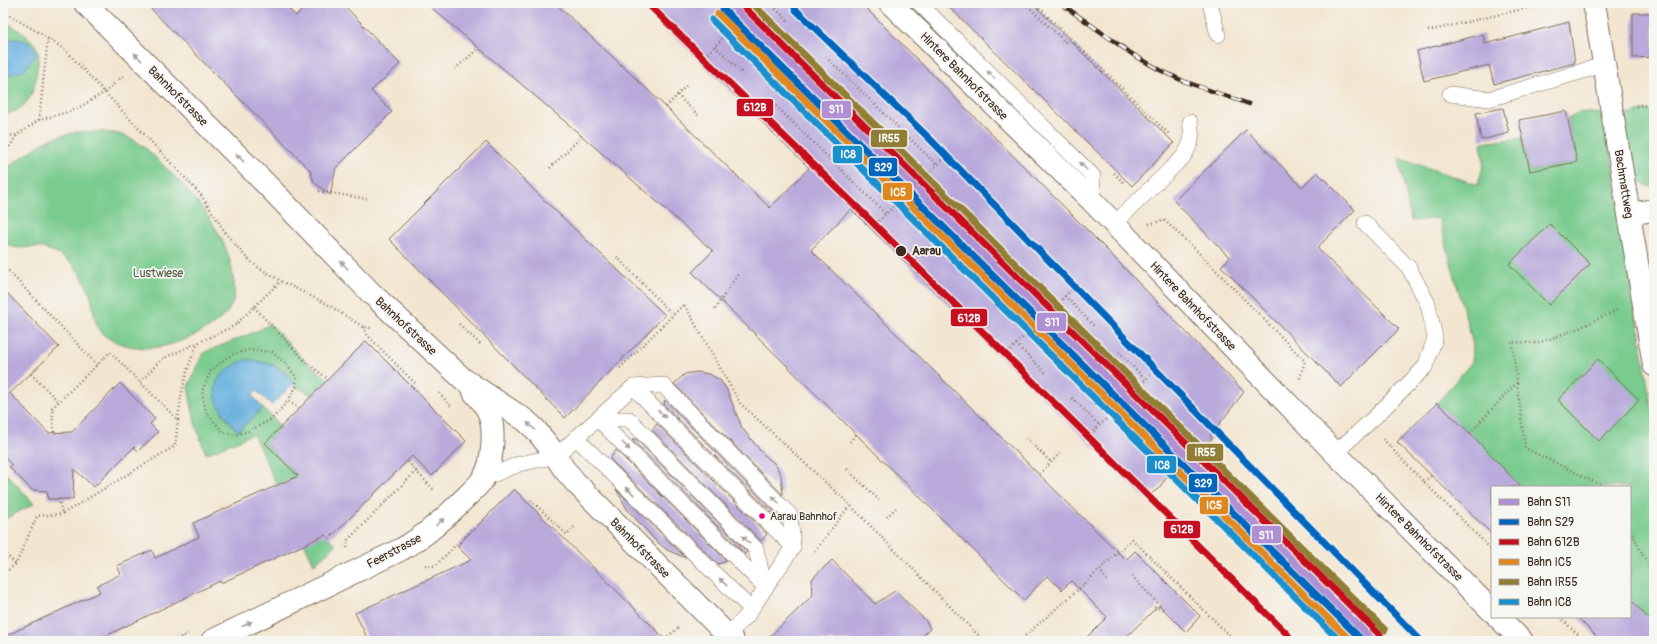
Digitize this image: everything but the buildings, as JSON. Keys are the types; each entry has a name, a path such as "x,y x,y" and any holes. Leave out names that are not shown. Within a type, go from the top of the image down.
{"main road":[{"name":"Bahnhofstrasse","path":"85,3 267,185 370,293 463,379 525,420 535,429 576,483 730,638"},
{"name":"Hintere Bahnhofstrasse","path":"890,3 1092,201 1334,453 1491,610"},
{"name":"Bachmattweg","path":"1594,3 1603,65 1654,365"},
{"path":"1629,214 1654,210"},
{"name":"Feerstrasse","path":"212,641 417,541 445,518 483,479 488,468 490,455 492,440 491,420 484,404 463,379"},
{"path":"1499,618 1522,641"}],"lane":[{"path":"919,3 1093,176 1092,201"},
{"path":"1210,3 1218,35"},
{"path":"1450,94 1489,99 1603,65"},
{"path":"1114,224 1183,157 1190,146 1192,135 1190,122"},
{"path":"1334,453 1376,416 1425,367 1435,338 1428,304 1409,268 1365,223"},
{"path":"483,479 519,464 556,456 633,387 663,386 790,514 793,547 746,617 730,638"},
{"path":"633,387 648,400 793,547"},
{"path":"598,419 766,588"},
{"path":"598,419 629,419 634,424 756,549 766,588"},
{"path":"576,438 751,609"}],"path":[{"path":"750,11 758,3"},
{"path":"770,3 789,22"},
{"path":"1025,3 1065,42 1070,38"},
{"path":"1034,3 1172,136"},
{"path":"1428,31 1549,3"},
{"path":"3,11 22,24 48,38 67,52 201,195 227,235 256,266 281,282 327,304 363,327 376,329"},
{"path":"702,59 729,32"},
{"path":"39,120 48,38"},
{"path":"715,46 743,74"},
{"path":"455,68 479,48"},
{"path":"826,58 937,165"},
{"path":"3,157 18,135 39,120 76,110 105,92 142,60"},
{"path":"666,107 686,86"},
{"path":"677,95 700,117"},
{"path":"776,106 886,214"},
{"path":"3,136 18,135"},
{"path":"550,168 582,136"},
{"path":"921,181 947,155"},
{"path":"319,191 367,199"},
{"path":"873,227 899,201"},
{"path":"1145,225 1164,220 1192,246 1305,361 1299,384"},
{"path":"617,257 673,315"},
{"path":"3,265 97,365"},
{"path":"715,309 738,274"},
{"path":"140,382 162,359 234,326 281,282"},
{"path":"1051,311 1075,286"},
{"path":"1065,296 1095,327"},
{"path":"1602,486 1525,448 1512,342 1538,343 1577,329 1643,297"},
{"path":"684,304 688,308 740,403 850,505 984,641"},
{"path":"254,307 307,363 328,379"},
{"path":"459,324 481,345"},
{"path":"363,327 368,336 415,383"},
{"path":"1005,356 1027,333"},
{"path":"3,574 16,564 37,516 62,514 175,446 181,393 189,362 198,342"},
{"path":"1016,344 1047,374"},
{"path":"249,350 272,352 286,364 296,377 296,387 288,401 272,419 249,432 234,435 223,432 206,412 202,391 211,371 230,355 249,350"},
{"path":"54,432 52,408 110,352 178,420"},
{"path":"1119,352 1146,380"},
{"path":"1133,393 1156,369"},
{"path":"31,374 59,402"},
{"path":"1470,433 1517,382"},
{"path":"434,389 455,410"},
{"path":"1072,398 1099,426"},
{"path":"288,401 300,408"},
{"path":"1088,436 1110,415"},
{"path":"850,442 856,434"},
{"path":"1026,438 1051,462"},
{"path":"1387,444 1491,549"},
{"path":"1040,474 1060,453"},
{"path":"408,460 416,471 439,495"},
{"path":"847,469 879,500"},
{"path":"346,552 348,540 416,471"},
{"path":"1424,482 1432,475"},
{"path":"59,499 62,514"},
{"path":"532,500 567,534 576,525"},
{"path":"887,517 896,508"},
{"path":"435,566 475,526"},
{"path":"1631,532 1654,576"},
{"path":"1079,588 1100,571 1132,539 1235,641"},
{"path":"1019,641 1120,551"},
{"path":"3,552 16,564"},
{"path":"1100,571 1107,580"},
{"path":"1132,576 1164,610 1151,606"},
{"path":"1561,618 1584,641"},
{"path":"666,640 678,628"}],"green space":[{"path":"3,20 30,39 38,49 39,55 35,84 28,100 22,107 14,112 3,115"},
{"path":"1646,110 1654,111 1654,187 1644,185 1633,177 1623,116"},
{"path":"1579,112 1605,114 1654,424 1654,624 1631,601 1631,486 1518,486 1437,403 1472,362 1473,345 1439,218 1411,221 1399,158 1478,185 1484,162 1481,143 1522,138 1530,171 1576,162 1568,118"},
{"name":"Lustwiese","path":"76,132 119,134 136,141 148,150 174,176 197,201 207,215 217,230 224,245 230,261 234,284 232,304 223,316 210,327 181,341 163,346 144,348 117,342 103,334 97,325 91,298 83,278 70,262 59,254 50,250 37,247 15,247 3,241 3,176 11,165 41,144 56,137"},
{"path":"270,324 307,363 328,379 312,395 296,387 283,370 271,364 222,414 238,431 263,408 281,427 265,443 311,489 295,506 336,545 314,564 253,434 206,454 195,423 188,387 203,353 257,331"},
{"path":"3,470 34,504 3,520"}],"water":[{"path":"12,39 31,44 36,55 23,71 3,76 3,40"},
{"path":"248,359 278,368 294,383 272,405 257,391 252,395 263,408 238,431 221,409 215,390 217,381 223,373 233,366"}],"railway":[{"path":"1060,3 1132,54 1160,70 1183,81 1249,104"}],"rail line":[{"name":"612B","path":"647,3 859,209 1288,635"},
{"name":"S11","path":"729,3 1374,641"},
{"name":"612B","path":"740,3 1380,635"},
{"name":"IR55","path":"752,3 1385,630"},
{"name":"S29","path":"723,9 1363,641"},
{"name":"S29","path":"795,9 929,138 1421,641"},
{"name":"IC5","path":"718,14 1351,641"},
{"name":"IC8","path":"712,20 1340,641"}],"place":[{"name":"Aarau","path":"901,251"},
{"name":"Aarau Bahnhof","path":"762,516"}]}
